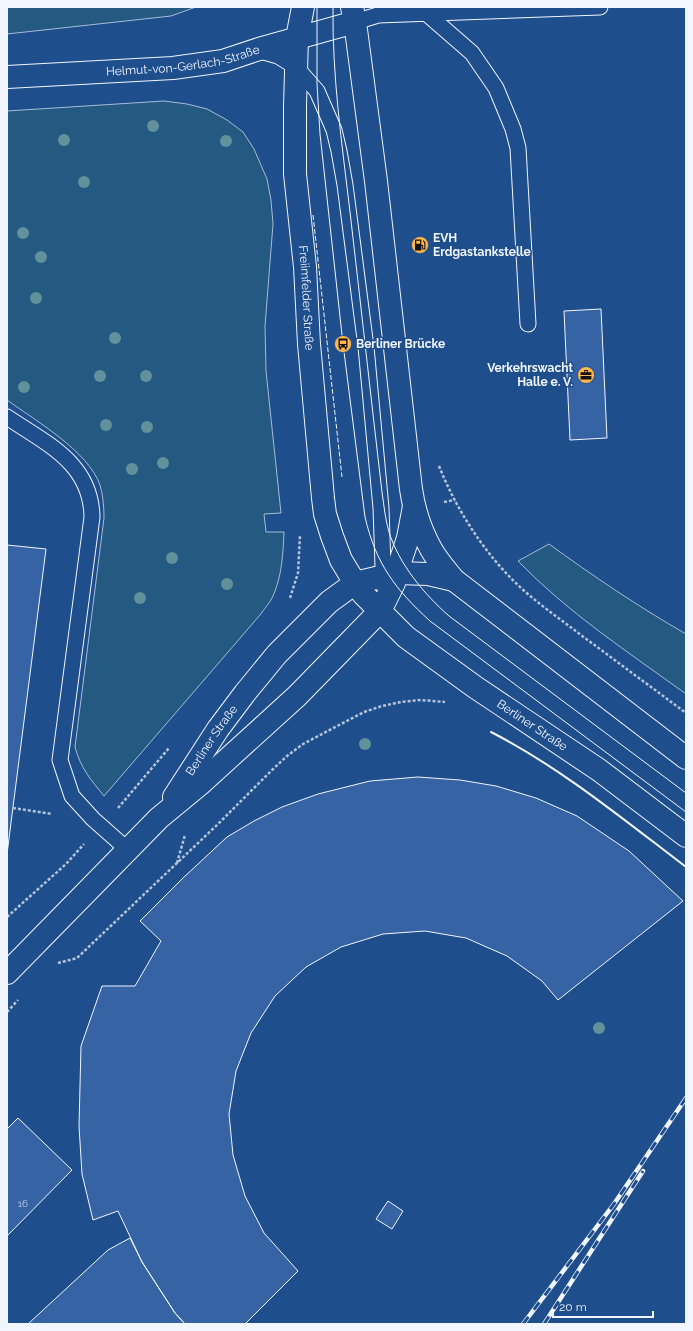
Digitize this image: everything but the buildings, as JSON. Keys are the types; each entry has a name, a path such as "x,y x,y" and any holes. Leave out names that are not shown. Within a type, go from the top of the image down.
{"street":[{"name":"Freiimfelder Straße","path":"303,7 297,38 295,174 305,266 309,344 325,514 341,560 355,583"},
{"name":"Helmut-von-Gerlach-Straße","path":"7,77 173,68 223,61 297,38 354,14"},
{"path":"354,14 376,181 414,506"},
{"name":"Berliner Straße","path":"7,973 159,818 199,785 297,696 380,611 390,575 408,538 414,506"},
{"name":"Berliner Straße","path":"414,506 432,550 454,580 686,758"},
{"name":"Berliner Straße","path":"159,818 218,729 259,676 277,654 329,602 355,583 390,575 428,574 454,580"},
{"name":"Berliner Straße","path":"355,583 363,594 406,637 476,687 599,770 686,836"}],"lane":[{"path":"354,14 378,15 600,7"},
{"path":"426,13 472,53 496,88 513,129 518,148 528,324"},
{"path":"257,50 278,56 296,67 317,91 334,130 345,184 366,347 381,508 390,575"},
{"path":"7,417 62,454 82,478 89,491 92,505 92,517 60,760 72,796 93,819 128,850"}],"path":[{"path":"439,465 455,500 474,532 506,573 526,592 556,616 686,713"},
{"path":"288,602 291,597 298,573 300,529"},
{"path":"77,958 218,825 272,770 303,744 364,712 382,706 421,700 448,703"},
{"path":"7,916 66,864 122,804 172,745"}],"shaded area":[{"path":"7,7 196,7 171,16 7,34"},
{"path":"164,101 187,104 207,109 227,120 243,132 254,149 267,179 273,224 265,326 266,371 281,513 264,514 266,532 284,532 282,557 276,588 272,599 267,606 104,796 83,768 75,747 104,518 103,497 100,485 94,472 84,460 46,427 7,400 7,111"},
{"path":"549,544 616,591 686,634 686,694 577,614 537,580 518,561"}],"tram line":[{"path":"317,7 317,84 320,134 343,344 365,517 375,549 388,575 407,598 430,621 686,812"},
{"path":"333,7 334,59 341,135 382,492 386,522 393,544 413,578 430,598 449,616 686,793"}],"railway":[{"path":"523,1324 614,1204 686,1098"},
{"path":"544,1324 643,1171"}],"fence":[{"path":"313,215 342,477"}],"wall":[{"path":"491,732 517,746 567,778 686,867"}],"place":[{"name":"EVH Erdgastankstelle","path":"420,245"},
{"name":"Berliner Brücke","path":"343,344"},
{"name":"Verkehrswacht Halle e. V.","path":"586,375"}]}
